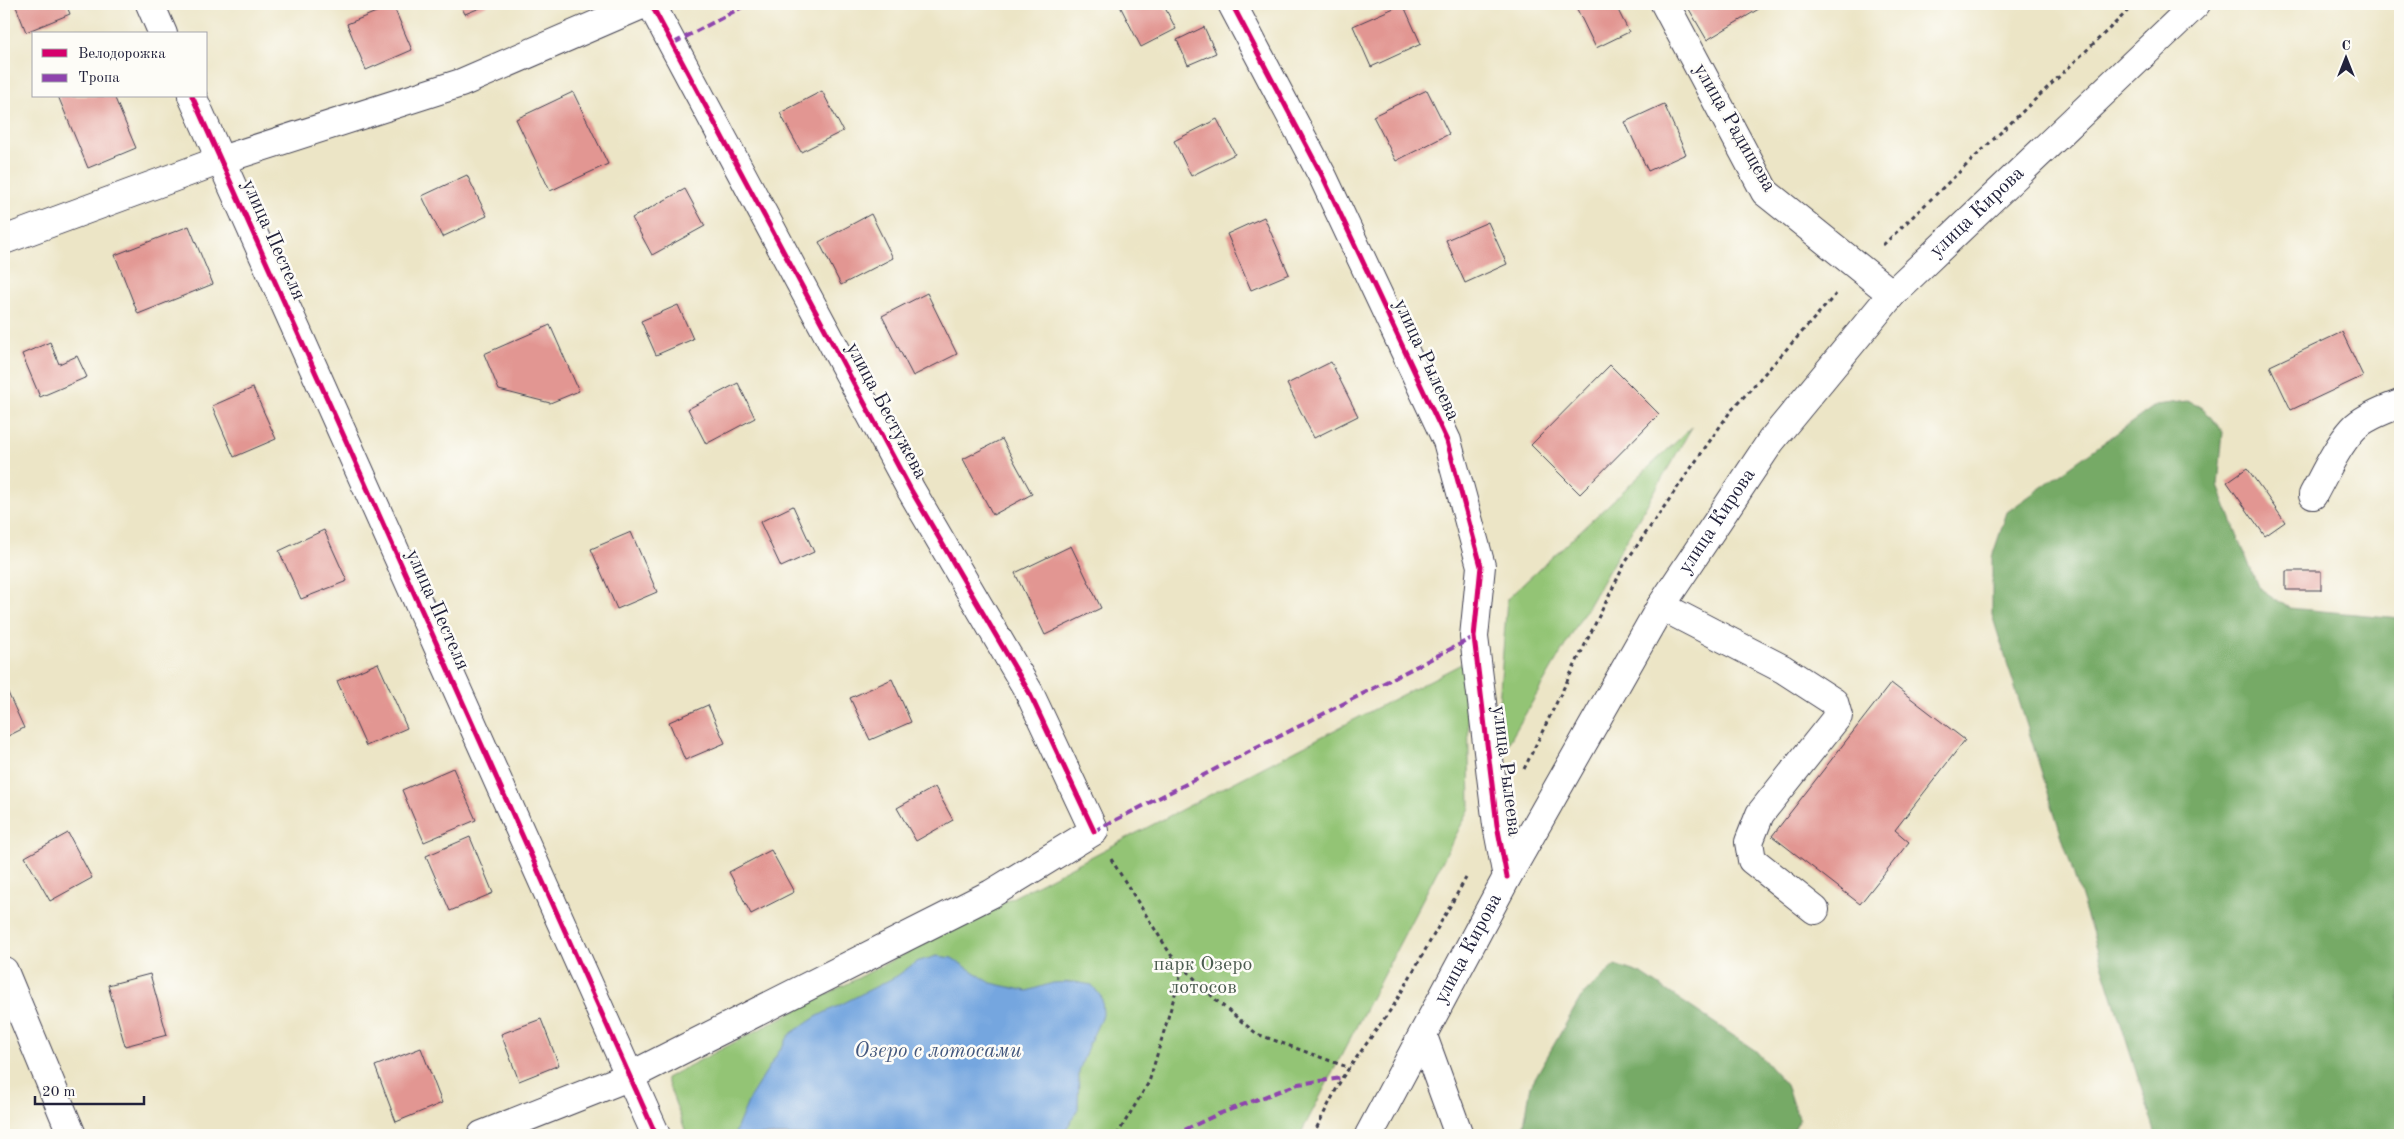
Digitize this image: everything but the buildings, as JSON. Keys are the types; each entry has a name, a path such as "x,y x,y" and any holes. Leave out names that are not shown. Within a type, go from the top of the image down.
{"street":[{"path":"150,4 162,32"},
{"path":"4,240 221,160 461,83 644,4"},
{"name":"улица Бестужева","path":"651,4 911,490 1029,692 1094,832"},
{"name":"улица Рылеева","path":"1232,4 1323,177 1447,441 1482,566 1474,637 1497,825 1506,877"},
{"name":"улица Радищева","path":"1665,4 1765,192 1892,294"},
{"name":"улица Кирова","path":"1370,1135 1506,877 1661,606 1771,441 1892,294 2196,4"},
{"name":"улица Пестеля","path":"193,98 628,1077 656,1135"},
{"path":"2313,496 2333,458 2354,428 2386,409 2400,404"},
{"path":"1661,606 1783,669 1834,702 1838,716 1760,814 1749,842 1752,860 1814,910"},
{"path":"482,1135 529,1126 628,1077 991,894 1094,832"},
{"path":"4,971 72,1135"},
{"path":"1423,1036 1459,1135"}],"path":[{"path":"1094,832 1171,955 1218,1002 1257,1034 1350,1068"},
{"path":"1314,1135 1342,1078 1394,1004 1467,876"},
{"path":"1117,1135 1149,1082 1183,967"}],"green space":[{"path":"2187,401 2203,408 2223,432 2218,486 2258,587 2289,608 2400,618 2400,1135 2156,1135 1992,615 1992,557 2007,512 2156,405"},
{"path":"1692,427 1494,768 1507,599"},
{"name":"парк Озеро лотосов","path":"1467,661 1470,808 1300,1135 687,1135 666,1078"},
{"path":"1615,965 1642,974 1756,1051 1786,1085 1799,1120 1791,1135 1526,1135 1524,1125 1531,1085 1581,997"}],"water":[{"name":"Озеро с лотосами","path":"937,956 952,958 991,983 1027,991 1053,983 1074,982 1092,985 1102,998 1103,1014 1079,1071 1078,1109 1063,1135 734,1135 750,1097 790,1034 816,1017 897,976 916,962"}],"marked path":[{"path":"674,43 748,4"},
{"path":"1094,831 1474,637"},
{"path":"1174,1135 1216,1115 1298,1084 1342,1078"}],"cycle path":[{"path":"651,4 911,490 1029,692 1094,831"},
{"path":"1232,4 1323,177 1447,441 1481,566 1474,637 1497,825 1507,877"},
{"path":"193,98 656,1135"}]}
